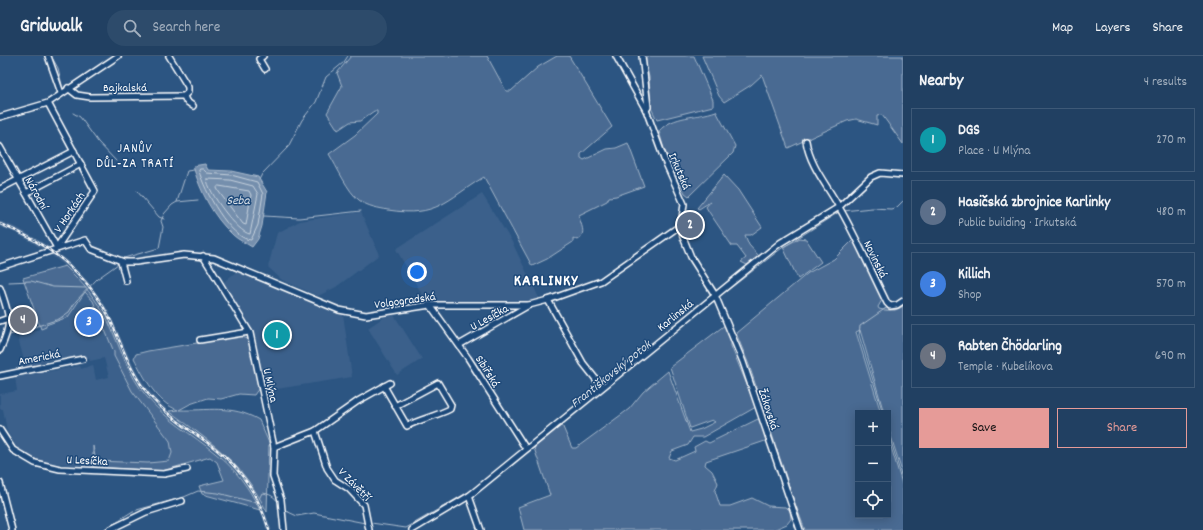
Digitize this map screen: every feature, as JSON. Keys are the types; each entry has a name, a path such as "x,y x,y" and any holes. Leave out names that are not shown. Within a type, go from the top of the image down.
{"street":[{"path":"48,56 61,93"},
{"path":"0,117 48,103 68,88 118,56"},
{"path":"169,56 188,87 188,92 184,96 186,101 193,106"},
{"path":"263,56 259,59 265,69"},
{"name":"Irkutská","path":"616,56 646,110 664,158 684,204 681,225 683,237 691,257 715,295"},
{"path":"642,56 648,106 646,110"},
{"name":"Bajkalská","path":"68,88 77,94 90,97 184,96"},
{"name":"V Horkách","path":"48,103 96,191 57,248"},
{"path":"806,141 814,167 840,207"},
{"name":"Národní","path":"0,147 57,248"},
{"path":"0,189 74,151"},
{"path":"26,193 81,164"},
{"name":"Karlinská","path":"412,530 469,496 780,243 840,207 871,177 880,173 903,175"},
{"name":"Novinská","path":"840,207 887,303 890,306 897,305 903,301"},
{"name":"Volgogradská","path":"0,267 85,240 91,249 119,261 136,262 184,255 214,258 339,310 353,314 376,314 430,305 529,305 548,300 601,280 681,225"},
{"name":"U Mlýna","path":"203,256 249,332 274,447 273,476 283,510 284,530"},
{"path":"119,261 126,281"},
{"path":"0,288 9,318 8,332 0,350"},
{"name":"Žákovská","path":"715,295 743,362 800,530"},
{"path":"548,300 583,363 602,387"},
{"name":"Sibiřská","path":"430,305 459,345 526,449"},
{"name":"U Lesíčka","path":"459,345 529,305"},
{"path":"0,322 9,318"},
{"path":"200,340 249,332"},
{"name":"Americká","path":"0,376 83,359"},
{"path":"384,386 395,406 408,428 421,419 440,415 450,409 450,402 437,382 395,406"},
{"path":"274,447 315,430 358,401 390,383"},
{"name":"U Lesíčka","path":"0,430 13,450 36,463 60,469 164,474 187,469"},
{"name":"V Závětří","path":"315,430 327,468 335,480 349,489 364,505 369,530"},
{"path":"0,483 12,530"},
{"path":"469,496 481,530"},
{"path":"109,530 146,512 182,501"}],"shaded area":[{"path":"351,56 487,56 506,91 511,91 538,67 557,56 569,56 612,127 581,154 581,158 584,160 607,149 616,148 628,143 644,186 609,197 607,201 579,215 583,232 582,235 577,240 573,238 573,242 547,259 532,266 484,177 450,200 430,209 405,212 388,210 366,204 359,200 351,191 329,154 355,135 377,114 377,111 374,111 360,121 350,122 338,130 327,113 342,86 337,73"},
{"path":"644,56 694,56 713,100 713,106 657,120 651,108 649,77"},
{"path":"702,56 903,56 903,144 882,115 877,116 877,125 856,119 847,121 788,148 762,75 751,85 724,102 719,96"},
{"path":"716,111 735,146 733,153 689,196 685,193 664,149 659,131 671,122 678,119"},
{"path":"724,175 738,190 762,227 751,235 745,235 749,245 759,256 747,265 741,262 746,258 737,246 732,246 706,207 710,202 699,209 697,208"},
{"path":"482,194 512,242 540,300 529,304 427,303 396,249"},
{"path":"361,212 379,255 336,287 318,296 282,280 268,267 277,233 300,221"},
{"path":"0,221 18,228 47,245 69,262 87,280 107,308 133,364 145,385 169,411 219,448 243,472 261,500 272,530 266,530 262,515 250,492 228,464 216,453 166,416 140,388 128,367 102,311 83,284 65,266 44,250 16,233 0,227"},
{"path":"800,238 806,239 821,262 798,279 783,247"},
{"path":"853,240 881,294 882,300 878,307 879,309 892,310 903,306 903,475 891,437 891,410 883,410 860,330 856,332 880,410 855,410 855,518 891,518 891,447 903,487 903,530 805,530 749,365 736,333 808,273 834,259"},
{"path":"65,266 83,285 99,306 108,321 129,370 147,397 162,413 229,465 246,486 260,510 202,494 199,486 224,480 217,462 210,457 162,471 93,467 93,446 96,461 148,463 169,461 172,453 170,441 132,391 114,356 114,352 93,301 85,292 68,317 46,325 46,327 41,329 23,278"},
{"path":"237,271 343,314 352,377 264,391 249,326 224,282"},
{"path":"84,292 93,301 114,352 114,356 170,441 172,453 169,461 148,463 96,461 93,449 93,467 44,462 29,456 17,448 7,431 3,409 0,409 0,394 17,391 15,377 80,366 81,369 93,365 96,380 109,377 104,358 90,361 89,358 84,357 59,362 57,358 26,367 18,338 68,317"},
{"path":"394,315 422,359 397,375 368,328 384,317"},
{"path":"725,325 731,338 731,346 756,407 703,437 693,437 688,445 672,451 669,458 675,460 695,451 694,447 705,441 709,443 760,418 768,440 706,461 705,465 712,471 718,483 715,491 720,506 730,506 752,498 768,506 785,507 790,510 791,519 787,524 773,530 524,530 518,507 550,495 534,448 562,425 572,448 576,448 629,409 643,392 668,371 690,432 701,429 715,422 712,420 690,428 670,367"},
{"path":"240,336 250,340 259,388 254,395 239,394 221,399 208,398 190,404 179,410 229,410 249,415 259,420 269,443 267,512 248,480 237,467 213,444 169,411 178,410 170,407 157,395 134,358 136,354 148,351"}],"water":[{"name":"Seba","path":"205,164 208,170 231,171 258,177 267,192 262,226 258,239 252,247 233,235 213,212 199,185 193,166"}],"waterway":[{"path":"51,56 58,68 62,85"},
{"path":"259,180 262,174 288,147 302,120 316,102 326,77 344,62 348,56"},
{"path":"73,113 80,117 98,142 116,161"},
{"path":"177,202 187,171 194,170"},
{"path":"137,191 159,217 164,219"},
{"path":"124,258 159,248 163,227 161,221 164,214 177,202 198,200"},
{"name":"Františkovský potok","path":"843,211 872,208 891,209 897,207 903,201"},
{"path":"264,216 299,218 361,211"},
{"name":"Františkovský potok","path":"719,297 782,248 839,212"},
{"path":"10,335 59,319 69,312 76,301 97,279 118,264"},
{"path":"9,282 31,281 53,287 86,288"},
{"name":"Františkovský potok","path":"625,372 714,301"},
{"path":"882,410 859,335 860,326 886,308 895,310 903,306"},
{"path":"891,441 903,482"},
{"name":"Františkovský potok","path":"371,523 406,528 470,491 485,480"},
{"name":"Františkovský potok","path":"103,530 133,511 184,497 198,491 218,493 253,502 256,501"},
{"name":"Františkovský potok","path":"259,499 262,493 265,493 274,497 279,503"},
{"name":"Františkovský potok","path":"284,510 297,516 314,513 365,523"}],"railway":[{"path":"0,224 17,231 50,250 78,274 101,303 110,319 131,368 142,386 156,403 217,450 243,476 261,507 269,530"}],"place":[{"name":"Hasičská zbrojnice Karlinky","path":"690,225"},
{"name":"Rabten Čhödarling","path":"23,320"},
{"name":"Killich","path":"89,322"},
{"name":"DGS","path":"277,335"}],"district":[{"name":"JANŮV DŮL-ZA TRATÍ","path":"135,154"},
{"name":"KARLINKY","path":"546,279"}]}
